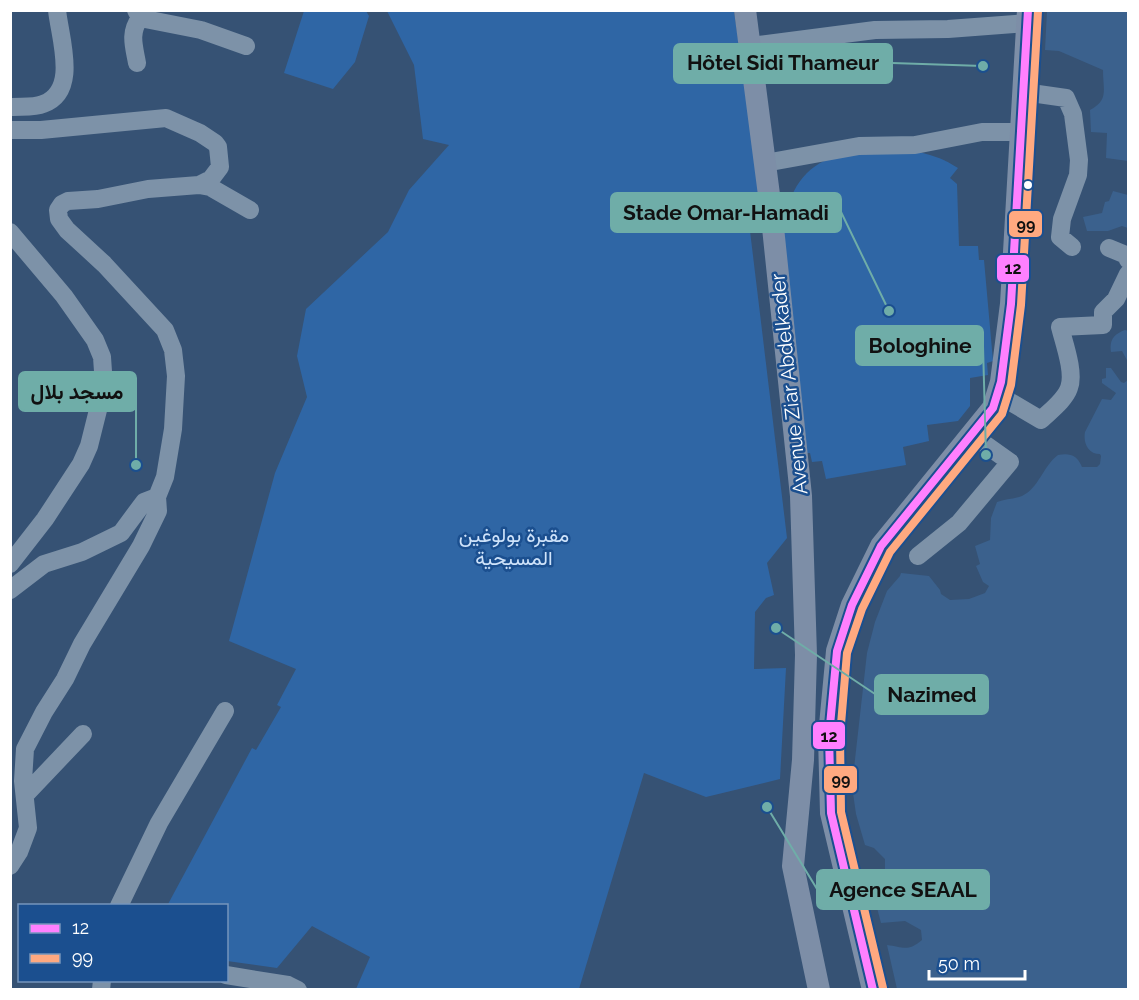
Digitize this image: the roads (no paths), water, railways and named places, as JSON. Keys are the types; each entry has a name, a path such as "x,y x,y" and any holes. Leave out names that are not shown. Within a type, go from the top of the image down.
{"main road":[{"name":"Avenue Ziar Abdelkader","path":"745,10 765,163 801,496 806,655 803,760 793,867 819,990"},
{"path":"873,990 831,813 829,736 837,651 852,605 881,546 993,408 1001,382 1011,304 1028,17"}],"street":[{"path":"10,107 42,105 54,98 62,87 66,73 57,10"},
{"path":"137,63 133,31 138,14 201,30 246,46"},
{"path":"750,46 875,30 948,29 983,18 1028,17"},
{"path":"1024,92 1066,98 1073,114 1079,160 1078,174 1062,219 1060,237 1071,247"},
{"path":"10,130 41,130 166,118 200,134 218,147 220,167 211,179 199,185"},
{"path":"765,163 859,146 915,145 982,132 1021,132"},
{"path":"10,866 20,852 28,828 25,749 87,635 141,546 158,511 157,497 165,477 173,429 176,376 173,350 165,330 104,264 67,230 59,219 58,210 68,201 98,199 148,189 199,185 210,187 250,210"},
{"path":"10,232 91,332 102,357 104,386 89,446 81,464 45,519 10,564"},
{"path":"1109,248 1126,255 1128,260"},
{"path":"997,394 1041,420 1062,399 1070,387 1070,367 1060,327 1103,325 1103,312 1116,299 1128,274"},
{"path":"918,556 959,523 1010,462 972,435"},
{"path":"10,590 44,564 82,552 121,533 144,502 157,497"},
{"path":"120,904 159,823 225,711"},
{"path":"25,795 83,734"},
{"path":"228,975 288,985 298,990"}],"place":[{"name":"Hôtel Sidi Thameur","path":"983,66"},
{"name":"Stade Omar-Hamadi","path":"889,311"},
{"name":"Bologhine","path":"986,455"},
{"name":"مسجد بلال","path":"136,465"},
{"name":"Nazimed","path":"776,628"},
{"name":"Agence SEAAL","path":"767,807"}],"park label":[{"name":"مقبرة بولوغين المسيحية","path":"514,546"}]}
